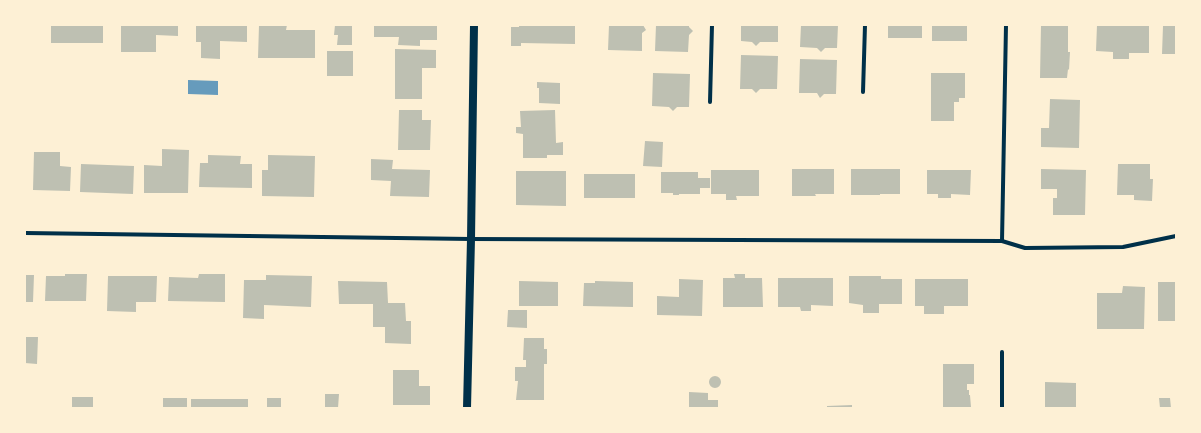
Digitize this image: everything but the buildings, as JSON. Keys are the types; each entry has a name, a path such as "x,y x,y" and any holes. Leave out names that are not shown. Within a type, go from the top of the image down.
{"main road":[{"path":"467,408 474,25"}],"street":[{"path":"710,102 712,25"},
{"path":"863,92 864,25"},
{"path":"1002,241 1006,25"},
{"path":"25,233 471,239 1002,241 1025,248 1123,247 1176,236"},
{"path":"1002,352 1002,408"}],"water":[{"path":"188,80 218,81 218,95 188,94"}]}
